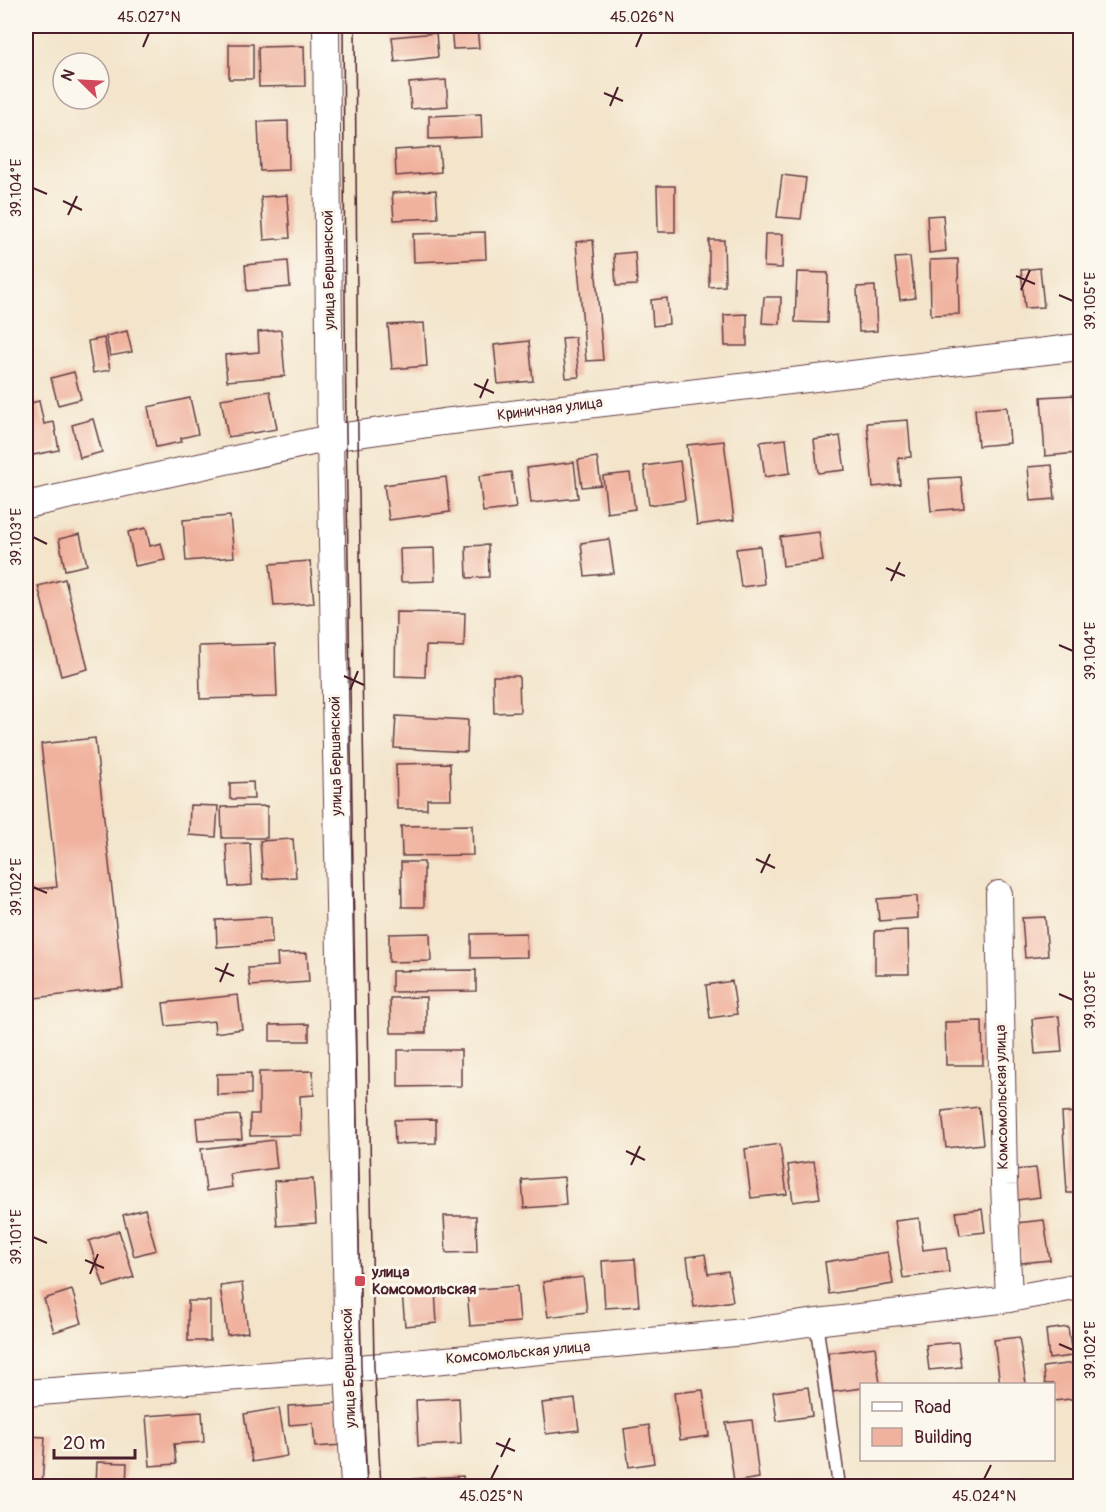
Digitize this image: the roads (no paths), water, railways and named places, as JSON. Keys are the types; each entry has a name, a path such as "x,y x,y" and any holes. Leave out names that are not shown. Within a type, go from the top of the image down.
{"street":[{"name":"улица Бершанской","path":"326,26 330,438 348,1369 354,1486"},
{"name":"Криничная улица","path":"26,505 330,438 454,420 1080,347"},
{"name":"Комсомольская улица","path":"999,894 1004,1173 1009,1299"},
{"name":"Комсомольская улица","path":"26,1393 348,1369 745,1332 1009,1299 1080,1286"}],"lane":[{"path":"816,1322 839,1486"}],"tram line":[{"path":"343,26 346,435 361,1367 367,1486"},
{"path":"355,26 358,434 374,1366 381,1486"}],"place":[{"name":"улица Комсомольская","path":"360,1281"}]}
